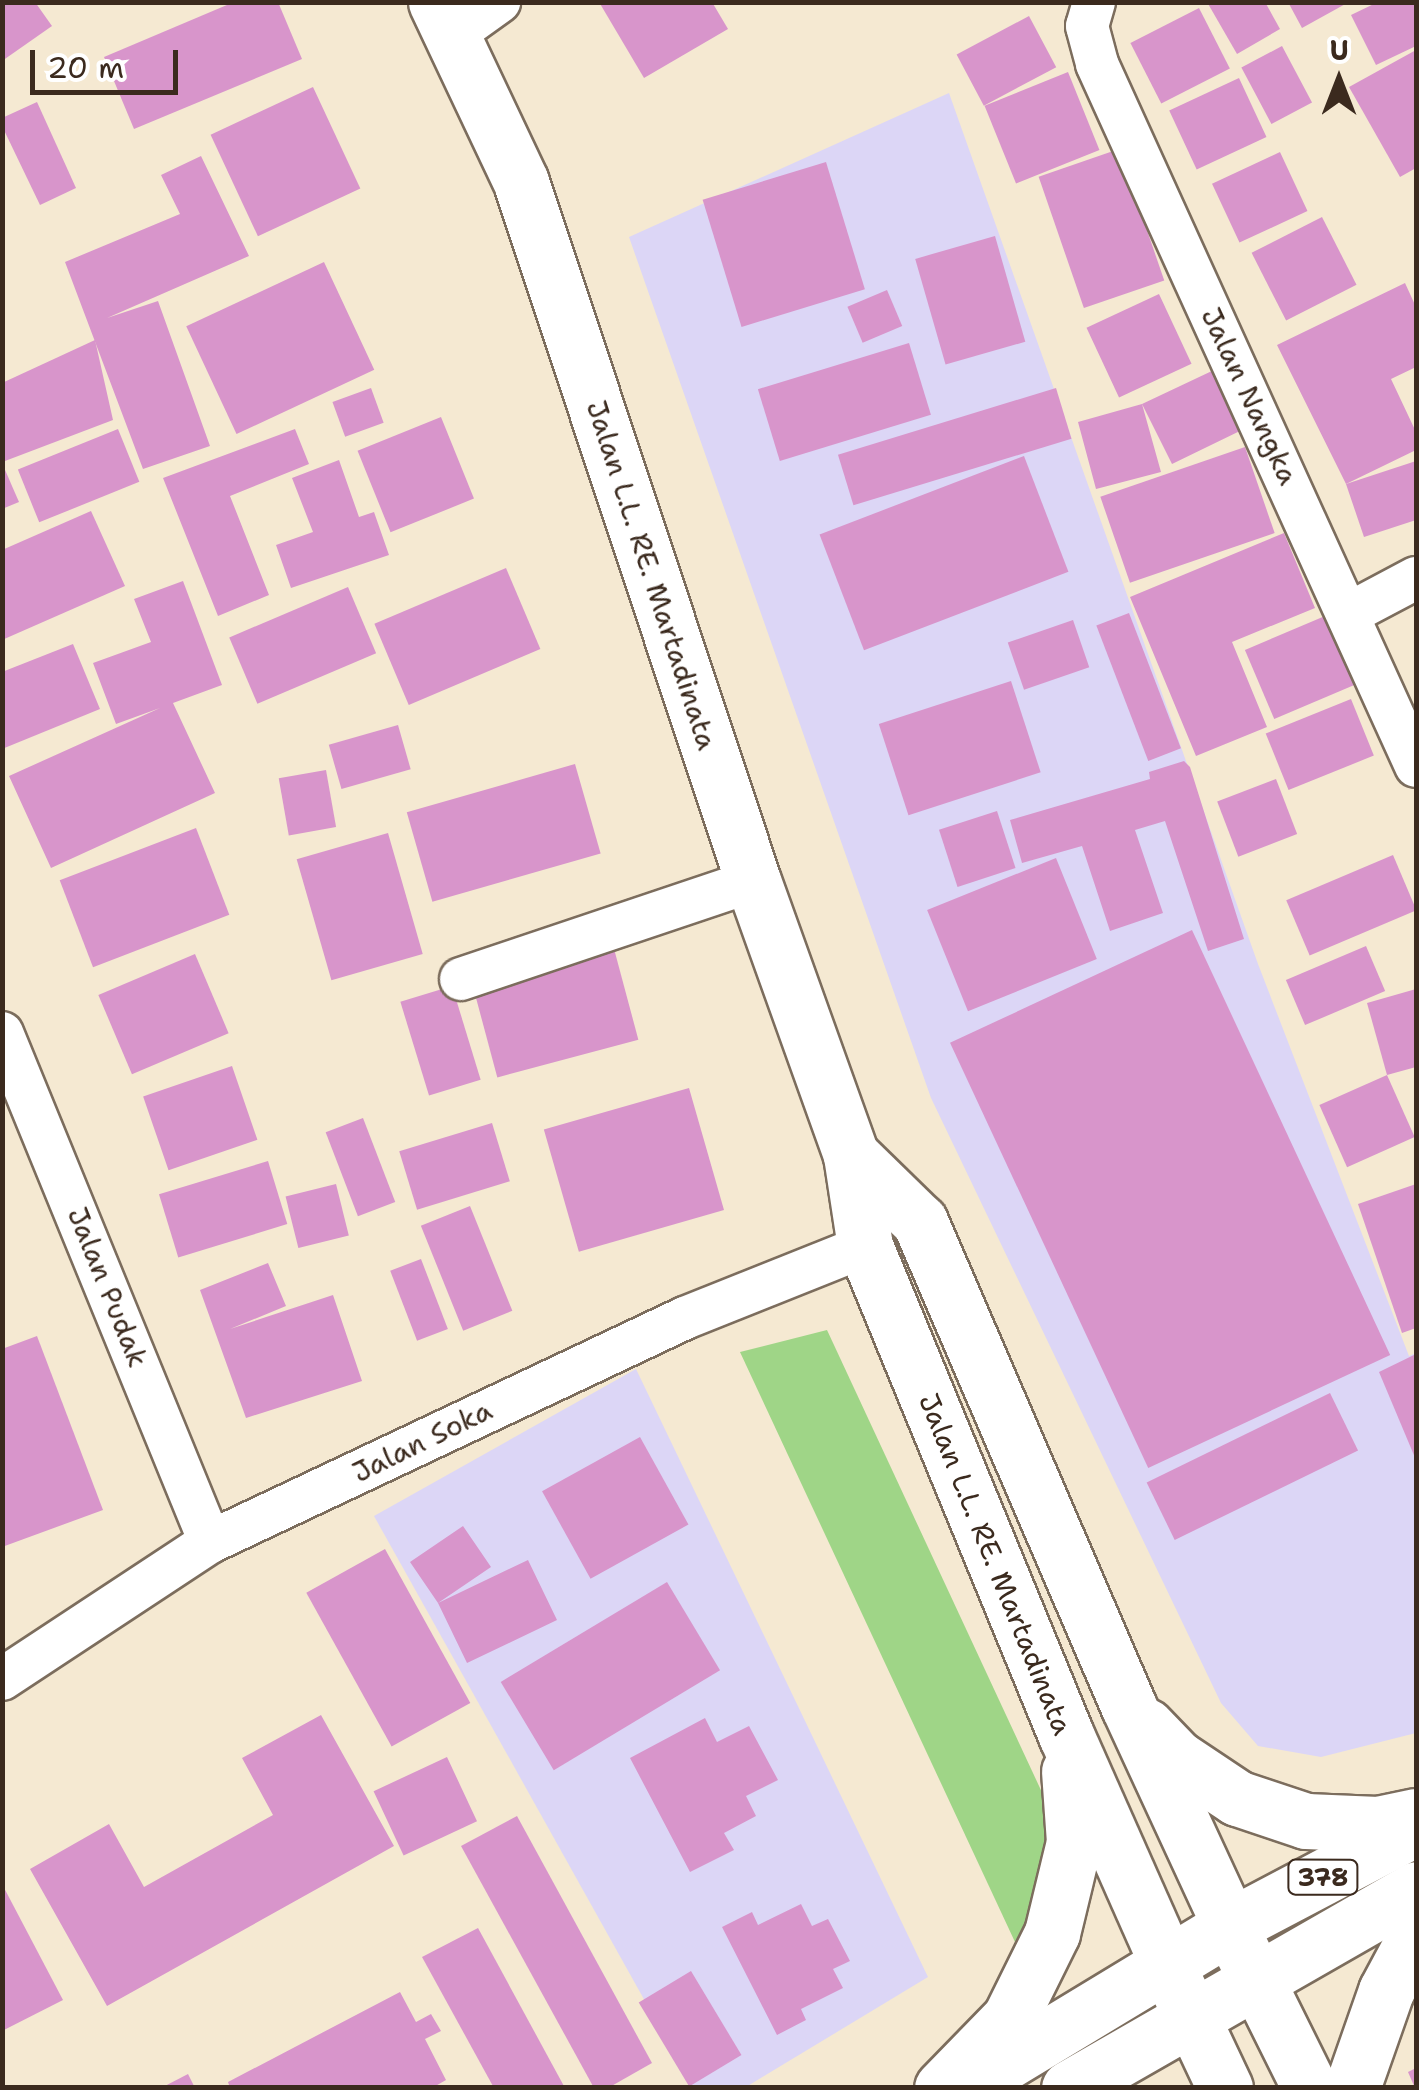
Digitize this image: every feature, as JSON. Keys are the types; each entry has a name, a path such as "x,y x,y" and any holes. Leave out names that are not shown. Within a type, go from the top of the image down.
{"main road":[{"name":"Jalan L.L. RE. Martadinata","path":"445,19 521,182 753,881 851,1155 865,1246 1066,1736 1225,2088"},
{"name":"Jalan L.L. RE. Martadinata","path":"851,1155 920,1222 1128,1705 1310,2088"},
{"path":"1128,1705 1176,1758 1237,1798 1306,1820 1378,1824 1416,1816"},
{"path":"942,2088 1010,2018 1052,1934 1074,1842 1066,1736"},
{"name":"378","path":"1168,1965 1230,1926 1416,1828"},
{"name":"378","path":"1191,2020 1416,1889"},
{"path":"1352,2088 1386,1991 1416,1935"},
{"path":"962,2088 1168,1965"},
{"path":"1069,2088 1191,2020"}],"street":[{"path":"445,19 500,2"},
{"name":"Jalan Nangka","path":"1090,14 1097,64 1350,612 1416,766"},
{"path":"1350,612 1416,578"},
{"path":"462,979 753,881"},
{"name":"Jalan Pudak","path":"2,1032 210,1542"},
{"name":"Jalan Soka","path":"2,1679 210,1542 685,1318 865,1246"}],"shaded area":[{"path":"949,93 1258,964 1409,1356 1416,1353 1416,1733 1321,1757 1258,1746 1221,1703 931,1098 629,237"},
{"path":"636,1369 928,1977 746,2087 693,2087 374,1516"}],"green space":[{"path":"827,1330 1046,1801 1051,1834 1034,1924 1015,1942 740,1352"}],"building":[{"path":"2,2 35,2 52,26 2,61"},
{"path":"234,2 278,2 302,59 134,129 104,57"},
{"path":"599,2 712,2 728,29 644,78"},
{"path":"1207,2 1265,2 1280,29 1237,54"},
{"path":"1288,2 1349,2 1302,28"},
{"path":"1378,2 1416,2 1416,46 1376,65 1351,15"},
{"path":"1199,8 1230,69 1161,104 1130,43"},
{"path":"1029,16 1056,67 984,106 957,54"},
{"path":"1282,46 1312,103 1271,124 1241,68"},
{"path":"1416,50 1416,168 1400,177 1349,87"},
{"path":"1068,72 1099,150 1016,184 985,106"},
{"path":"1239,78 1266,137 1197,169 1169,111"},
{"path":"313,87 360,189 258,236 211,135"},
{"path":"37,102 76,188 40,205 2,126 2,118"},
{"path":"1119,149 1164,280 1084,308 1039,177"},
{"path":"1280,152 1307,211 1239,243 1212,184"},
{"path":"201,156 249,256 107,318 158,301 210,446 143,469 65,262 180,214 161,175"},
{"path":"826,162 865,289 742,327 703,200"},
{"path":"1322,217 1357,285 1286,321 1252,253"},
{"path":"995,236 1025,342 946,365 915,259"},
{"path":"324,262 374,370 237,434 186,326"},
{"path":"1405,283 1416,307 1416,367 1391,379 1416,432 1416,450 1346,484 1277,345"},
{"path":"887,290 902,326 863,343 847,307"},
{"path":"1159,294 1192,364 1119,398 1086,328"},
{"path":"95,340 113,420 5,461 2,383"},
{"path":"909,343 931,415 780,461 758,389"},
{"path":"1214,370 1244,429 1172,464 1142,404"},
{"path":"371,388 384,423 345,437 332,402"},
{"path":"1056,388 1071,439 853,505 838,455"},
{"path":"1142,404 1161,472 1096,489 1078,422"},
{"path":"441,417 474,499 391,532 358,451"},
{"path":"118,429 139,482 39,522 18,469"},
{"path":"295,429 309,464 230,496 269,595 218,616 163,478"},
{"path":"1245,447 1275,533 1130,583 1100,497"},
{"path":"1024,456 1068,572 864,650 820,534"},
{"path":"339,460 359,517 374,512 389,555 291,588 276,545 313,532 292,478"},
{"path":"1416,461 1416,520 1364,537 1346,484"},
{"path":"2,463 19,502 2,509"},
{"path":"91,511 125,586 2,640 2,550"},
{"path":"1284,533 1315,608 1232,642 1267,727 1196,756 1130,597"},
{"path":"506,568 540,649 409,705 374,624"},
{"path":"183,581 222,685 173,703 215,793 51,868 9,776 160,708 116,724 93,663 151,642 134,599"},
{"path":"348,587 376,653 257,704 229,637"},
{"path":"1129,613 1181,748 1148,761 1096,626"},
{"path":"1325,616 1354,685 1274,719 1245,650"},
{"path":"1073,620 1089,667 1024,690 1008,642"},
{"path":"73,644 100,709 2,749 2,672"},
{"path":"1011,681 1041,772 908,815 879,724"},
{"path":"1351,699 1374,756 1289,790 1266,733"},
{"path":"398,725 411,769 341,789 329,745"},
{"path":"1184,761 1190,767 1244,939 1208,951 1165,821 1135,830 1163,913 1110,931 1082,846 1022,863 1010,820 1150,779 1149,772"},
{"path":"575,764 601,853 432,902 407,812"},
{"path":"326,770 336,827 289,835 279,778"},
{"path":"1276,779 1297,834 1238,857 1217,802"},
{"path":"997,811 1016,868 958,887 939,830"},
{"path":"196,828 229,915 93,967 60,880"},
{"path":"388,833 423,954 331,980 297,859"},
{"path":"1393,855 1416,910 1310,956 1286,900"},
{"path":"1056,858 1097,959 968,1011 927,910"},
{"path":"1192,930 1390,1355 1148,1468 950,1043"},
{"path":"613,945 638,1040 497,1077 472,983"},
{"path":"1366,946 1385,991 1305,1025 1286,980"},
{"path":"195,954 229,1033 132,1074 98,995"},
{"path":"452,986 481,1080 429,1096 400,1002"},
{"path":"1416,989 1416,1067 1387,1075 1367,1003"},
{"path":"232,1066 257,1140 169,1170 143,1097"},
{"path":"1387,1075 1415,1137 1347,1167 1319,1105"},
{"path":"689,1088 724,1210 579,1252 544,1130"},
{"path":"363,1118 395,1202 358,1216 326,1132"},
{"path":"492,1123 510,1181 417,1210 399,1151"},
{"path":"268,1161 287,1224 178,1257 159,1194"},
{"path":"336,1184 349,1235 298,1248 286,1197"},
{"path":"1416,1184 1416,1328 1402,1333 1358,1204"},
{"path":"470,1206 512,1311 463,1331 421,1226"},
{"path":"421,1259 448,1329 417,1341 390,1271"},
{"path":"268,1263 286,1306 230,1329 333,1295 362,1381 246,1418 200,1290"},
{"path":"37,1336 103,1510 2,1547 2,1349"},
{"path":"1416,1354 1416,1460 1379,1372"},
{"path":"1330,1393 1358,1451 1175,1540 1147,1482"},
{"path":"640,1437 688,1524 591,1579 542,1491"},
{"path":"463,1526 491,1567 438,1603 410,1562"},
{"path":"385,1549 470,1703 392,1747 306,1593"},
{"path":"528,1560 557,1620 467,1663 438,1603"},
{"path":"667,1582 720,1670 554,1770 501,1682"},
{"path":"321,1715 394,1846 107,2006 30,1869 109,1824 144,1887 273,1815 242,1758"},
{"path":"705,1718 717,1742 749,1726 778,1780 746,1796 756,1816 724,1833 734,1850 690,1872 630,1758"},
{"path":"447,1757 477,1821 404,1856 374,1791"},
{"path":"517,1816 652,2063 608,2088 594,2088 461,1846"},
{"path":"2,1884 63,2000 2,2031"},
{"path":"801,1904 812,1926 828,1919 850,1961 833,1969 843,1988 801,2009 806,2020 777,2035 722,1927 752,1912 758,1925"},
{"path":"478,1928 565,2088 494,2088 422,1957"},
{"path":"691,1971 741,2055 689,2086 639,2002"},
{"path":"400,1992 416,2022 431,2014 441,2031 425,2039 446,2080 432,2088 230,2088 228,2082"},
{"path":"1416,2068 1416,2088 1415,2088 1408,2072"},
{"path":"188,2074 195,2088 161,2088"}]}
